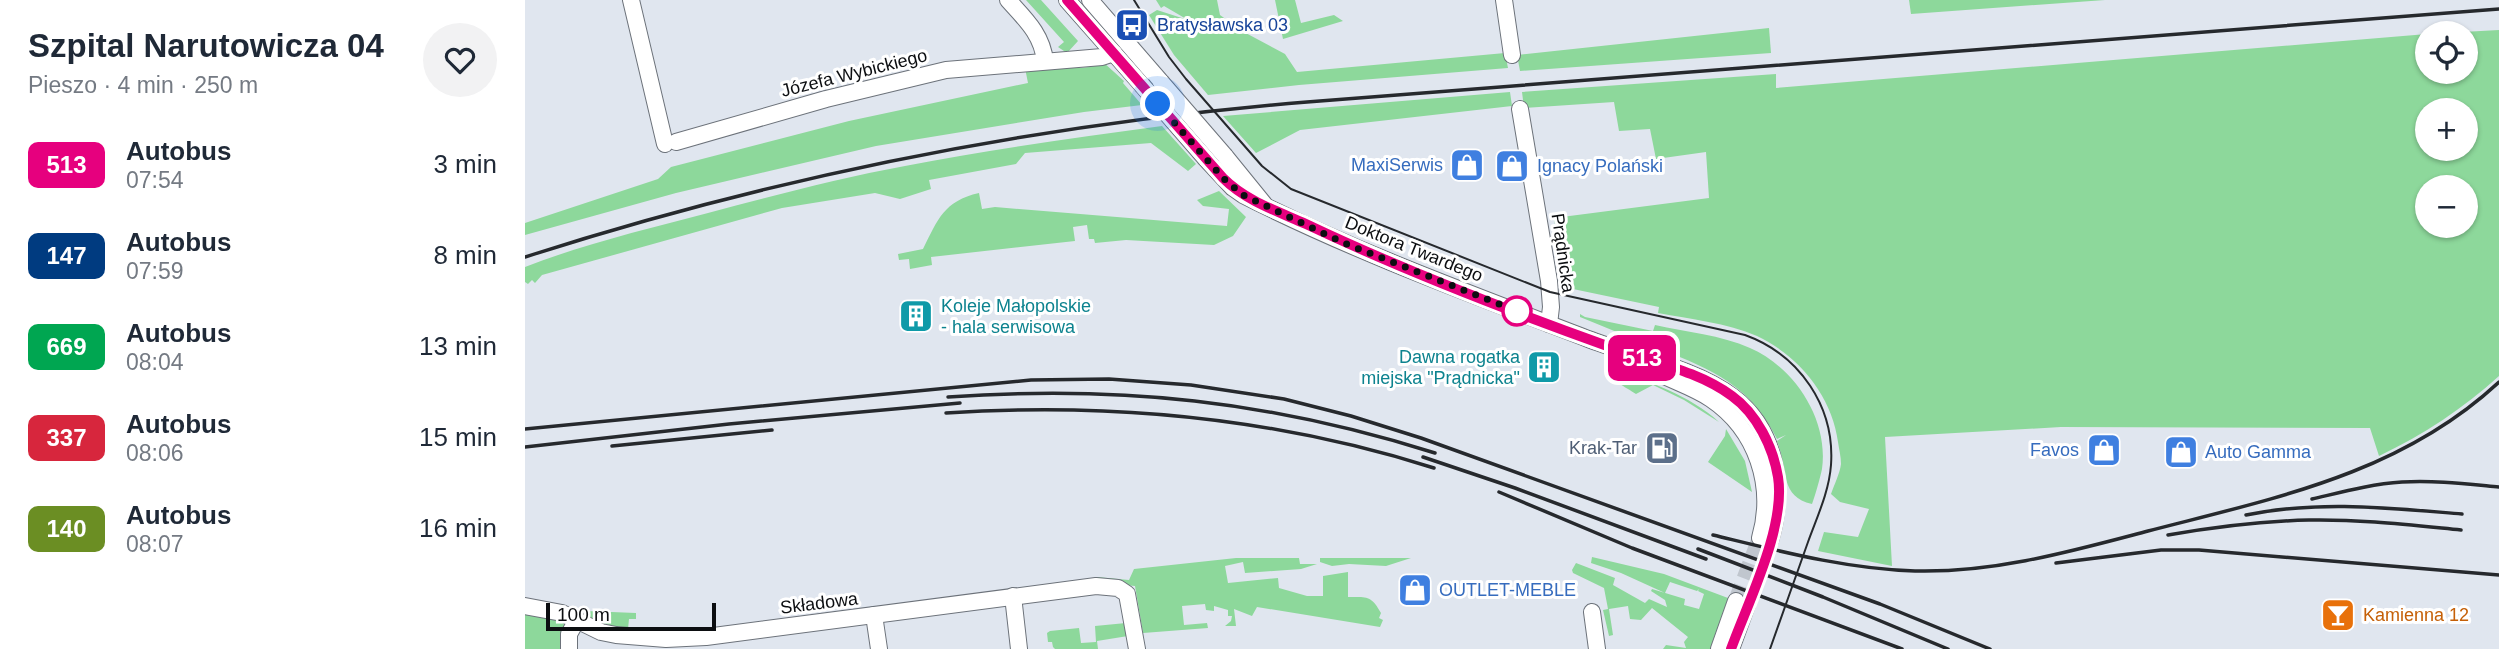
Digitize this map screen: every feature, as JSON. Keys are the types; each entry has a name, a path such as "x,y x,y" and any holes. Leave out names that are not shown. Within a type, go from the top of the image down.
{"street":[{"name":"Józefa Wybickiego","path":"631,0 671,143 826,99 946,70 1077,59 1114,53"},
{"path":"1008,0 1034,28 1045,61"},
{"name":"Doktora Twardego","path":"1067,0 1233,188 1344,243 1549,324"},
{"name":"Doktora Twardego","path":"1090,0 1100,7 1256,191 1265,206"},
{"path":"1504,0 1512,55"},
{"name":"Prądnicka","path":"1520,109 1549,281 1549,324"},
{"path":"1549,324 1708,382 1733,396 1753,418 1769,447 1778,478 1777,511 1765,540"},
{"name":"Składowa","path":"525,606 562,613 607,634 673,639 1096,586 1122,589 1129,598 1137,649"},
{"path":"1013,596 1019,649"},
{"path":"1719,649 1742,603 1731,649"},
{"path":"1592,612 1597,649"},
{"path":"874,615 879,649"},
{"path":"569,649 569,634 577,620"}],"green space":[{"path":"1026,0 1041,0 1078,41 1067,53 1058,47 1064,42"},
{"path":"1156,0 1217,0 1220,15 1242,31 1285,54 1297,72 1505,53 1508,68 1208,95 1174,55 1149,15 1157,10 1188,20 1164,6 1161,8"},
{"path":"1275,0 1295,0 1301,23 1334,15 1343,21 1283,39"},
{"path":"1909,0 2105,0 1911,14"},
{"path":"1769,28 1771,53 1520,71 1517,55"},
{"path":"2499,30 2499,376 2442,420 2379,456 2370,428 2061,427 1885,437 1892,566 1818,551 1824,532 1858,537 1869,509 1840,502 1831,494 1841,464 1835,425 1821,394 1800,366 1757,336 1708,322 1658,313 1659,307 1564,285 1554,218 1709,198 1706,152 1656,159 1650,129 1619,131 1614,102 1524,108 1522,92 1776,74 1776,88 2415,35 2415,84 2478,84 2478,31"},
{"path":"1103,62 1124,81 1142,105 876,146 676,193 525,235 525,223 658,179 671,167 849,121 1028,83 1025,68 1079,64 1080,68 1089,67 1089,63"},
{"path":"1510,92 1512,106 1300,130 1256,153 1223,116"},
{"path":"1162,126 1196,164 1188,171 1151,143 1025,153 1016,164 929,180 931,189 900,199 875,193 782,208 542,275 535,283 532,280 528,284 525,282 525,267 570,251 806,188 969,154"},
{"path":"1219,191 1246,217 1233,236 1214,245 1126,240 1095,243 1094,239 1089,239 1087,225 1073,227 1075,241 931,257 932,265 910,269 909,259 899,260 898,254 923,249 938,220 950,206 967,196 979,193 982,209 995,207 1227,226 1229,209 1203,206 1197,200"},
{"path":"1580,314 1653,331 1655,325 1727,340 1750,348 1781,368 1805,397 1820,432 1822,469 1812,504 1801,500 1789,488 1777,441 1786,435 1777,439 1767,421 1743,393 1697,364 1580,317"},
{"path":"1612,367 1682,397 1708,412 1719,422 1653,385 1636,394 1616,380"},
{"path":"1726,429 1745,461 1752,492 1708,462 1725,436"},
{"path":"1592,557 1664,574 1728,598 1710,649 1663,649 1666,645 1686,648 1684,642 1688,637 1652,608 1641,620 1630,619 1628,606 1609,609 1613,635 1609,636 1603,610 1608,609 1604,588 1573,573 1576,563 1615,578 1613,585 1645,603 1649,599 1667,607 1665,600 1651,591 1652,589 1665,593 1591,563","holes":["1670,582 1697,591 1699,589 1698,591 1704,594 1699,609 1684,605 1685,599 1665,593"]},
{"path":"1236,558 1299,558 1300,564 1317,564 1301,569 1245,573 1243,562 1225,566 1228,583 1278,578 1279,588 1307,596 1323,596 1323,576 1348,572 1348,597 1371,600 1381,613 1379,618 1383,620 1380,627 1257,607 1252,616 1234,609 1236,626 1225,626 1232,616 1228,616 1228,610 1214,606 1214,611 1206,610 1205,604 1182,606 1184,625 1207,623 1208,628 1143,633 1135,586 1102,583 1097,577 1129,580 1134,569"},
{"path":"1320,558 1411,558 1386,566 1332,566 1320,562"},
{"path":"525,610 556,615 566,623 566,649 525,649"},
{"path":"587,611 636,613 636,619 629,619 628,629 587,620"},
{"path":"1126,623 1128,636 1097,641 1098,649 1055,649 1052,642 1048,642 1047,633 1050,631 1079,628 1081,643 1096,642 1095,626"}],"tunnel":[{"path":"1736,601 1760,538"},
{"path":"1747,605 1770,541"}],"tram line":[{"path":"1134,0 1169,57 1186,79 1262,166 1291,189 1550,292 1745,335 1765,344 1797,370 1810,386 1827,423 1831,465 1822,504 1770,649"}],"railway":[{"path":"525,257 717,201 814,178 912,157 1108,124 1307,102 2499,9"},
{"path":"525,429 1031,380 1109,379 1191,385 1284,399 1421,438 1880,604 1990,649"},
{"path":"1713,535 1813,558 1889,570 1945,571 2033,559 2242,507 2334,479 2378,461 2420,439 2461,413 2499,382"},
{"path":"948,397 1074,393 1195,401 1314,421 1435,453"},
{"path":"525,447 729,424 960,403"},
{"path":"946,413 1070,410 1193,418 1314,437 1434,468"},
{"path":"612,446 772,430"},
{"path":"1423,457 1706,559"},
{"path":"2312,499 2368,486 2402,482 2499,487"},
{"path":"1499,492 1632,548 1902,649"},
{"path":"2246,515 2273,510 2327,507 2462,514"},
{"path":"2168,535 2238,525 2309,520 2366,521 2461,530"},
{"path":"1698,549 1948,649"},
{"path":"2056,563 2161,550 2199,550 2499,575"}],"bus line":[{"name":"513","path":"1067,0 1223,178 1243,195 1344,243 1607,346 1690,374 1733,396 1744,406 1769,447 1778,478 1779,499 1770,541 1731,649"}],"place":[{"name":"Bratysławska 03","path":"1132,25"},
{"name":"MaxiSerwis","path":"1467,165"},
{"name":"Ignacy Polański","path":"1512,166"},
{"name":"Koleje Małopolskie - hala serwisowa","path":"916,316"},
{"name":"Dawna rogatka miejska \"Prądnicka\"","path":"1544,367"},
{"name":"Krak-Tar","path":"1662,448"},
{"name":"Favos","path":"2104,450"},
{"name":"Auto Gamma","path":"2181,452"},
{"name":"OUTLET-MEBLE","path":"1415,590"},
{"name":"Kamienna 12","path":"2338,615"}],"route":[{"path":"1158,104 1223,178 1243,195 1344,243 1517,311"}]}
